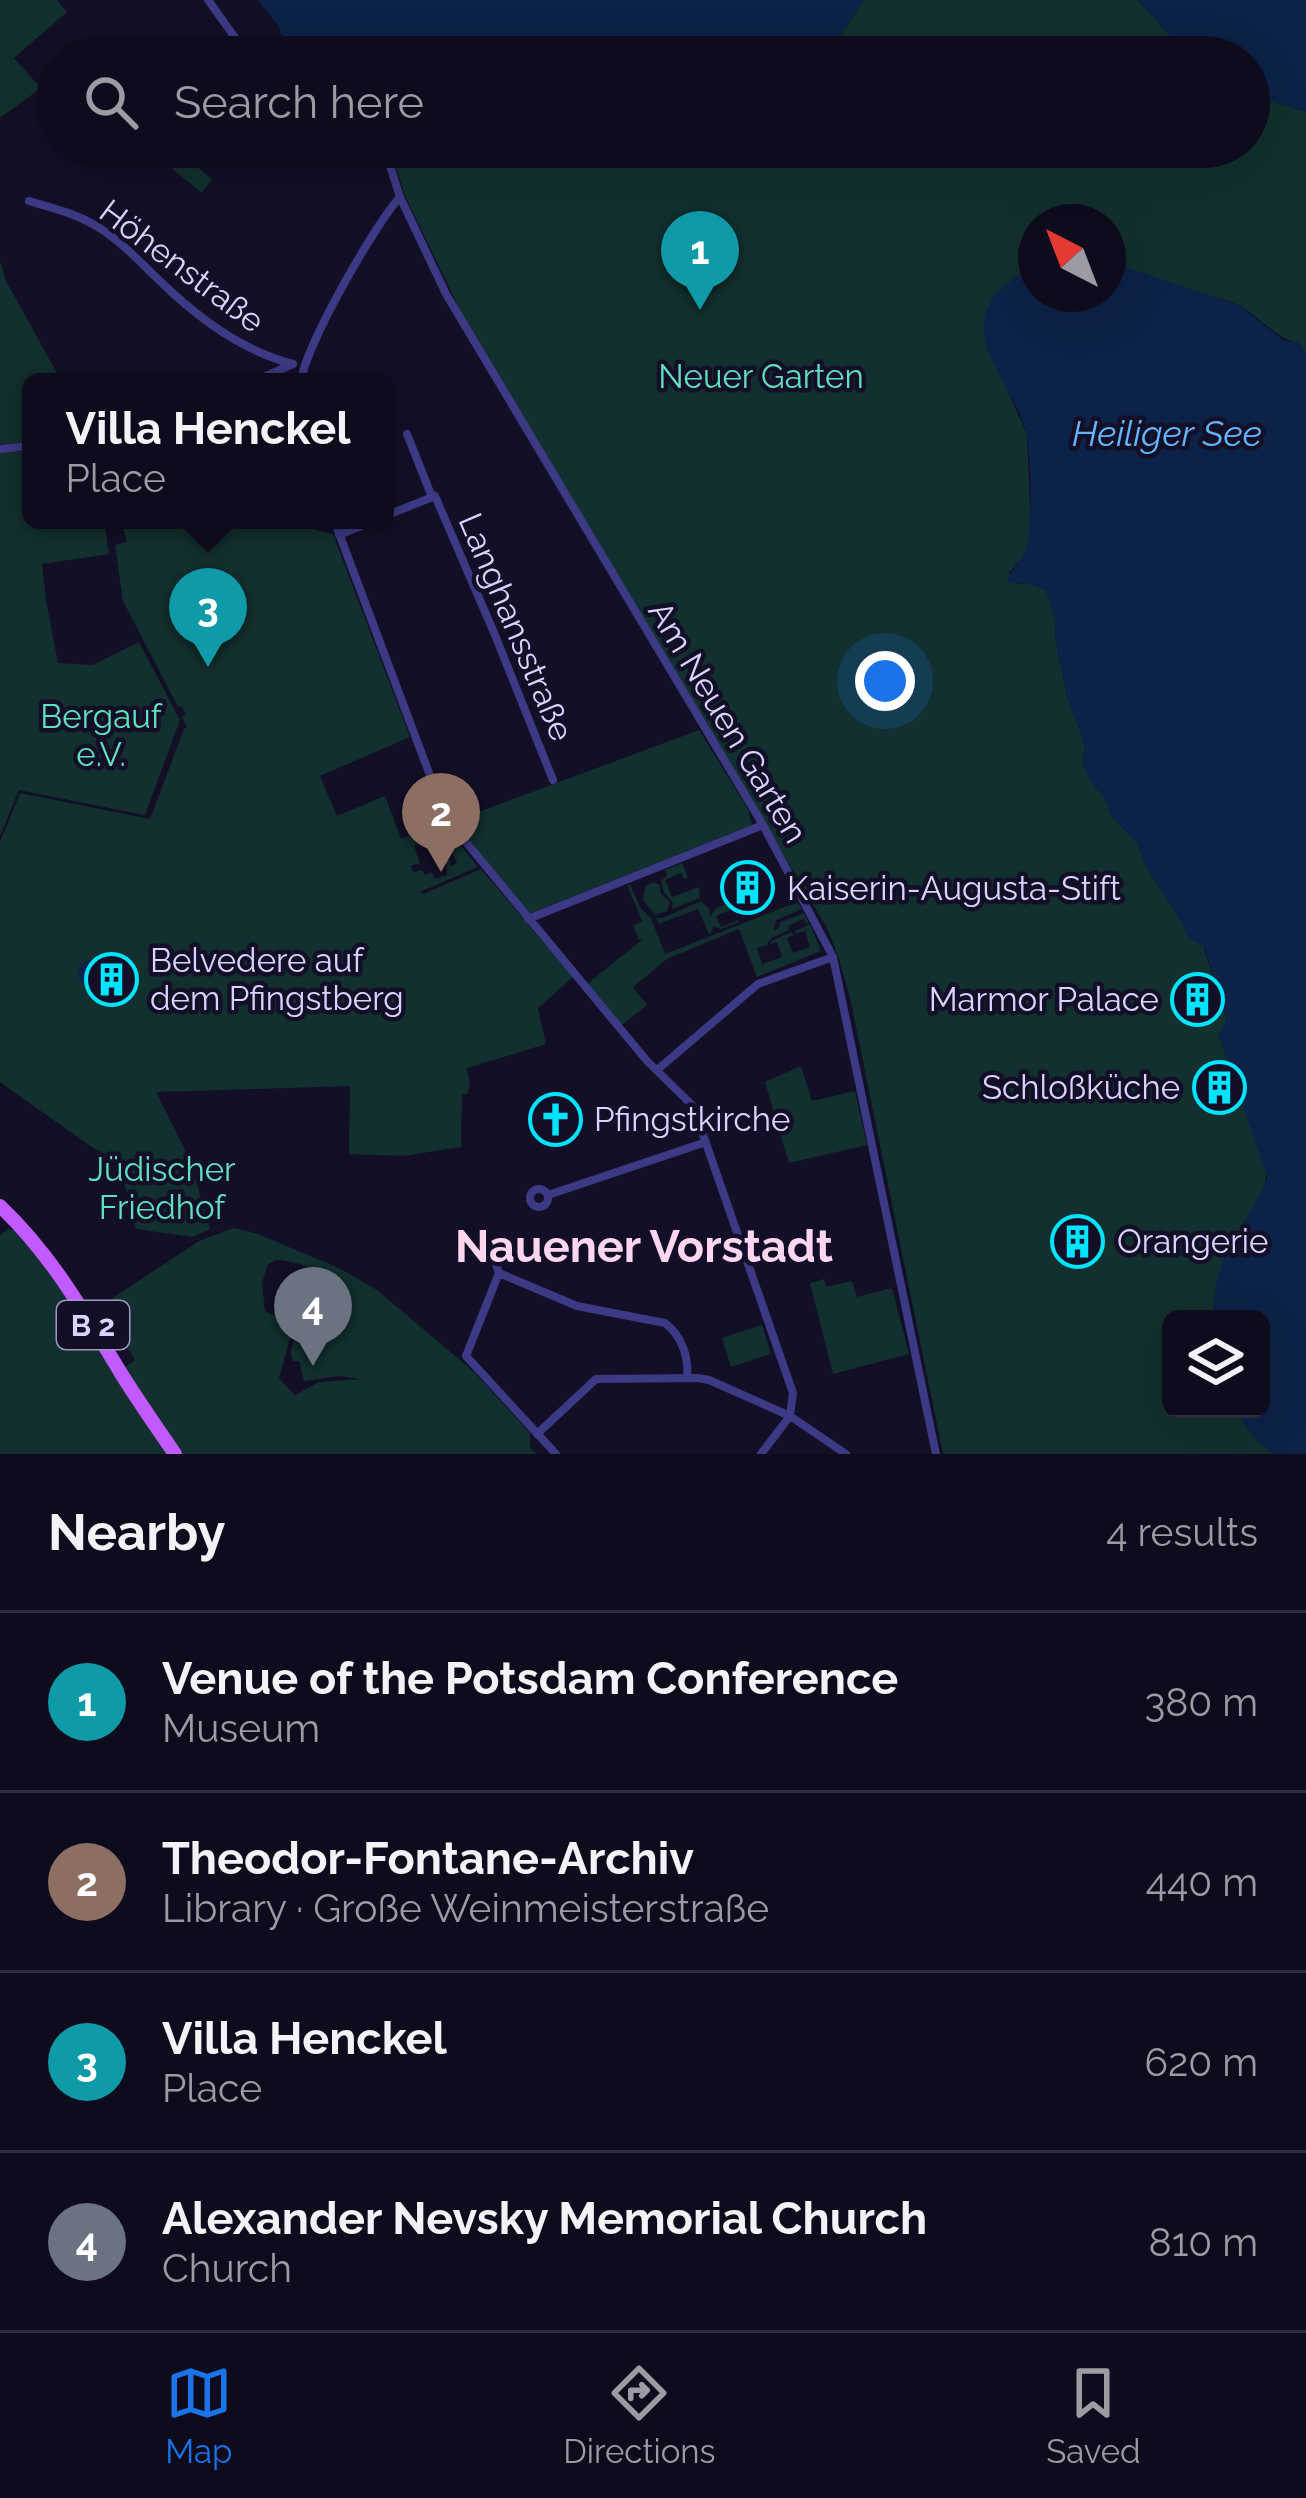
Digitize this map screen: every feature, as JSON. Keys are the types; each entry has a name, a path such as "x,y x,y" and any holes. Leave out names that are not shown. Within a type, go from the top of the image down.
{"main road":[{"name":"B 2","path":"0,1206 27,1232 74,1293 175,1454"}],"street":[{"path":"208,0 234,36"},
{"name":"Am Neuen Garten","path":"391,168 446,294 763,825 833,957 936,1454"},
{"path":"303,373 305,360 385,214 400,197"},
{"name":"Höhenstraße","path":"28,201 95,225 136,256 178,299 233,340 265,357 293,364"},
{"path":"264,373 265,357"},
{"path":"271,373 305,360"},
{"name":"Langhansstraße","path":"407,434 432,497"},
{"name":"Langhansstraße","path":"394,512 435,496 553,780"},
{"path":"337,529 443,813 528,920 693,1106 793,1393 790,1416 761,1454"},
{"path":"339,535 354,529"},
{"path":"528,920 763,825"},
{"path":"657,1070 758,984 833,957"},
{"path":"548,1196 706,1142"},
{"path":"556,1454 466,1356 497,1268 577,1306 665,1323 682,1346 687,1378"},
{"path":"538,1434 596,1379 687,1378 709,1380 790,1416 846,1454"}],"green space":[{"path":"0,0 57,0 67,12 14,58 36,82 36,92 0,118"},
{"path":"864,0 1138,0 1171,36 839,36"},
{"name":"Neuer Garten","path":"1270,100 1306,112 1306,353 1299,343 1233,303 1126,281 1126,204 1018,204 1018,312 1022,312 998,369 1027,434 1031,530 1024,556 1009,573 1018,584 1046,590 1067,696 1085,745 1083,763 1091,782 1111,815 1137,843 1188,938 1203,945 1227,1021 1219,1035 1266,1168 1258,1202 1224,1262 1214,1310 1162,1310 1162,1418 1240,1418 1273,1454 943,1454 850,998 827,928 479,349 396,168 1270,168"},
{"path":"198,168 212,179 202,193 172,169"},
{"path":"0,261 6,281 57,373 22,373 22,443 0,444"},
{"name":"Bergauf e.V.","path":"0,452 22,452 22,529 105,529 109,554 42,564 58,663 93,665 139,642 180,720 145,815 19,790 0,836"},
{"name":"Jüdischer Friedhof","path":"124,529 311,529 333,534 410,737 320,776 337,816 385,796 401,839 442,822 450,831 434,838 432,832 426,833 428,840 414,846 420,863 411,866 413,872 432,872 435,879 447,875 446,860 452,866 457,863 447,840 452,834 478,867 420,892 481,869 573,977 538,1008 546,1044 467,1068 470,1086 462,1095 461,1147 403,1156 349,1154 350,1086 156,1092 190,1160 210,1229 193,1237 136,1229 117,1156 93,1148 0,1082 0,842 20,793 150,819 187,727 182,717 186,714 123,601 115,545 127,542"},
{"path":"699,730 748,809 752,825 529,914 449,823"},
{"path":"682,863 688,877 684,879 681,873 665,880 672,897 699,887 700,898 672,909 661,881 665,870"},
{"path":"652,882 660,885 661,894 670,902 667,911 655,915 643,900 645,887"},
{"path":"630,884 665,954 797,902 802,909 776,920 774,930 804,913 809,922 803,919 788,926 789,930 757,948 762,964 782,957 777,942 771,941 791,932 794,935 787,938 793,953 810,947 805,931 795,931 810,924 821,951 757,977 739,929 667,959 633,987 647,1005 621,1026 586,985 643,939 639,940 633,926 642,921"},
{"path":"744,892 748,902 716,916 721,927 739,922 721,929 713,926 709,934 698,909 659,924 656,918 701,901 710,917 716,908"},
{"path":"801,1066 812,1101 855,1091 867,1145 789,1163 765,1082"},
{"path":"234,1228 258,1234 341,1269 377,1290 473,1371 530,1433 530,1448 537,1454 0,1454 0,1235 8,1229 27,1232 120,1371 135,1360 102,1305 199,1241","holes":["276,1260 303,1265 340,1288 341,1294 321,1310 328,1321 298,1334 293,1344 293,1361 299,1361 304,1381 339,1376 362,1379 319,1382 295,1395 279,1378 295,1321 292,1315 283,1320 265,1311 262,1283 268,1264"]},
{"path":"824,1279 826,1287 852,1281 857,1297 892,1288 909,1354 833,1374 810,1283"},
{"path":"762,1325 771,1354 731,1367 722,1338"}],"water":[{"path":"258,0 864,0 839,36 283,36"},
{"path":"1138,0 1306,0 1306,112 1270,100 1270,36 1171,36"},
{"name":"Heiliger See","path":"1126,267 1240,306 1283,340 1299,343 1306,353 1306,1454 1273,1454 1240,1418 1270,1418 1270,1310 1214,1310 1221,1267 1267,1177 1219,1035 1227,1020 1204,946 1188,938 1137,843 1111,815 1091,782 1083,763 1085,745 1067,696 1046,590 1008,579 1026,547 1030,462 1022,418 994,364 984,327 987,309 1018,276 1018,312 1126,312"},
{"path":"91,960 104,973 91,986 78,973"}],"place":[{"name":"Venue of the Potsdam Conference","path":"700,310"},
{"name":"Villa Henckel","path":"208,667"},
{"name":"Theodor-Fontane-Archiv","path":"441,872"},
{"name":"Kaiserin-Augusta-Stift","path":"748,888"},
{"name":"Belvedere auf dem Pfingstberg","path":"111,979"},
{"name":"Marmor Palace","path":"1198,999"},
{"name":"Schloßküche","path":"1219,1087"},
{"name":"Pfingstkirche","path":"555,1119"},
{"name":"Orangerie","path":"1078,1241"},
{"name":"Alexander Nevsky Memorial Church","path":"313,1366"}],"district":[{"name":"Nauener Vorstadt","path":"644,1246"}]}
